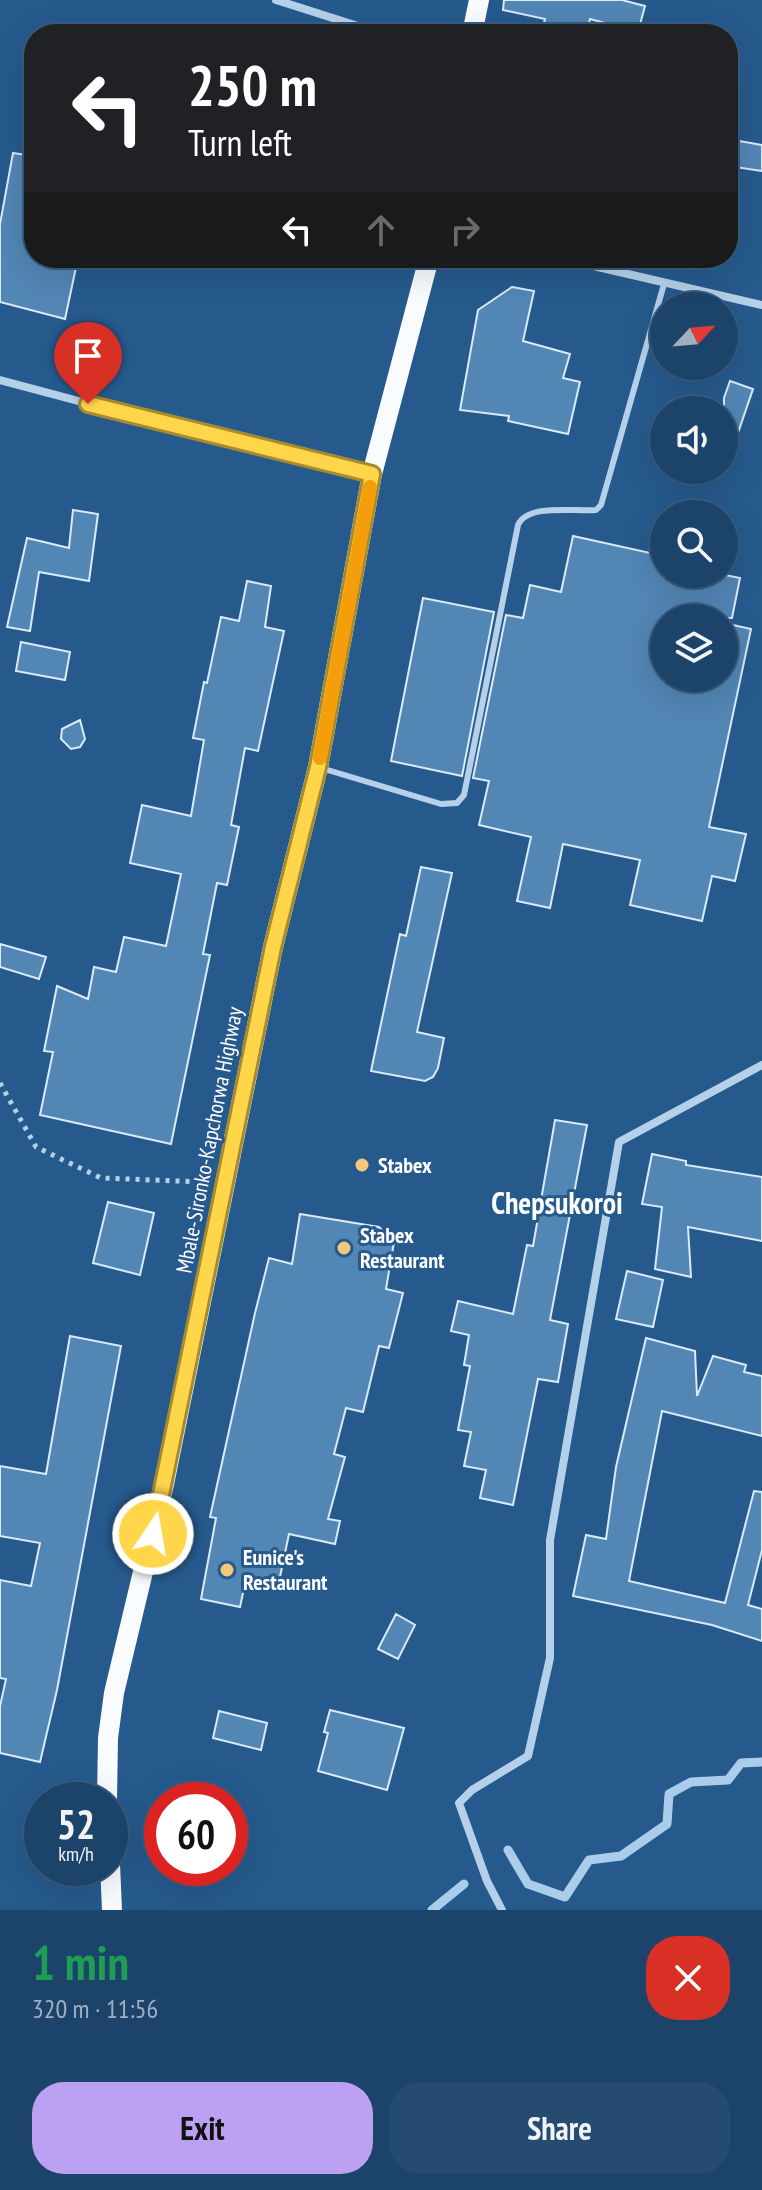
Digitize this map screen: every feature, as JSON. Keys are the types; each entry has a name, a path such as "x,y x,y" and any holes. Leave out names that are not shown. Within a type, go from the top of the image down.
{"main road":[{"path":"474,24 479,0"},
{"name":"Mbale-Sironko-Kapchorwa Highway","path":"108,1782 110,1718 164,1484 273,947 318,767 372,474 426,268"},
{"path":"111,1886 112,1910"}],"street":[{"path":"276,0 352,24"},
{"path":"599,268 762,305"},
{"path":"0,380 206,435 372,474"},
{"path":"502,1910 487,1881 459,1803 472,1790 528,1756 550,1658 550,1540 619,1142 762,1065"}],"lane":[{"path":"318,767 441,804 457,803 464,795 518,525 521,518 531,513 596,510 601,505 664,284"}],"path":[{"path":"0,1083 36,1147 101,1178 225,1183"}],"building":[{"path":"504,0 622,0 645,6 640,24 608,24 590,19 589,24 544,24 545,19 503,10"},
{"path":"738,141 762,145 762,171 738,167"},
{"path":"13,153 24,155 24,268 76,268 65,319 0,302 0,224"},
{"path":"512,287 534,291 523,341 570,354 563,378 580,382 568,434 508,421 509,416 460,410 478,310"},
{"path":"730,381 753,389 738,433 738,396 725,396"},
{"path":"73,510 98,514 89,581 39,572 30,631 7,627 27,538 69,548"},
{"path":"573,536 650,553 650,588 738,588 735,604 650,604 650,692 738,692 709,827 746,834 735,881 712,876 702,921 630,905 640,860 563,844 550,908 517,901 531,837 479,825 489,781 473,778 506,615 523,618 530,585 561,592"},
{"path":"247,581 271,586 265,627 284,631 258,751 245,748 231,825 239,827 227,885 217,883 203,954 210,955 171,1144 40,1115 53,1052 44,1051 57,986 88,999 94,967 116,972 124,937 166,946 181,874 130,863 142,805 191,816 204,740 193,738 204,682 207,683 221,617 239,621"},
{"path":"423,598 494,612 462,776 391,761"},
{"path":"738,626 751,629 738,690"},
{"path":"21,642 70,652 65,680 16,671"},
{"path":"80,720 85,739 80,747 71,749 61,739 62,729"},
{"path":"421,867 452,873 417,1032 444,1038 438,1068 433,1077 425,1081 371,1071 400,934 406,936"},
{"path":"0,944 46,957 39,979 0,967"},
{"path":"555,1120 587,1125 550,1320 568,1324 558,1382 538,1379 513,1505 480,1498 486,1470 464,1466 471,1432 458,1430 470,1366 464,1365 469,1335 451,1331 458,1301 513,1314 527,1245 533,1246"},
{"path":"652,1154 686,1161 686,1165 762,1177 762,1241 688,1227 691,1277 655,1269 662,1207 642,1204"},
{"path":"108,1202 154,1213 140,1275 93,1263"},
{"path":"300,1214 379,1227 394,1242 386,1289 403,1293 389,1348 379,1346 363,1412 346,1408 334,1454 345,1457 328,1519 340,1521 335,1544 289,1534 277,1591 245,1584 240,1607 201,1599 216,1518 210,1517 269,1258 292,1264"},
{"path":"627,1271 663,1280 653,1327 616,1319"},
{"path":"70,1336 121,1346 57,1690 40,1762 0,1753 0,1706 6,1679 0,1678 0,1580 31,1586 40,1543 0,1536 0,1466 46,1474"},
{"path":"646,1338 695,1351 697,1396 713,1356 746,1365 744,1372 762,1376 762,1436 662,1411 629,1581 725,1603 754,1491 762,1492 762,1550 748,1605 762,1609 762,1641 712,1625 573,1596 586,1535 606,1539 616,1467"},
{"path":"396,1614 415,1625 398,1659 378,1649"},
{"path":"330,1710 404,1728 387,1790 318,1771 328,1733 324,1732"},
{"path":"219,1711 267,1723 261,1750 213,1738"}],"waterway":[{"path":"508,1850 528,1884 565,1897 589,1860 621,1856 667,1824 669,1794 691,1782 728,1780 741,1763 762,1762"},
{"path":"432,1910 464,1884"}],"slow traffic":[{"path":"320,758 370,487"}],"place":[{"name":"Stabex","path":"362,1165"},
{"name":"Stabex Restaurant","path":"344,1248"},
{"name":"Eunice's Restaurant","path":"227,1570"}],"district":[{"name":"Chepsukoroi","path":"557,1202"}],"route":[{"path":"88,404 372,474 318,767 273,947 153,1534"}]}
